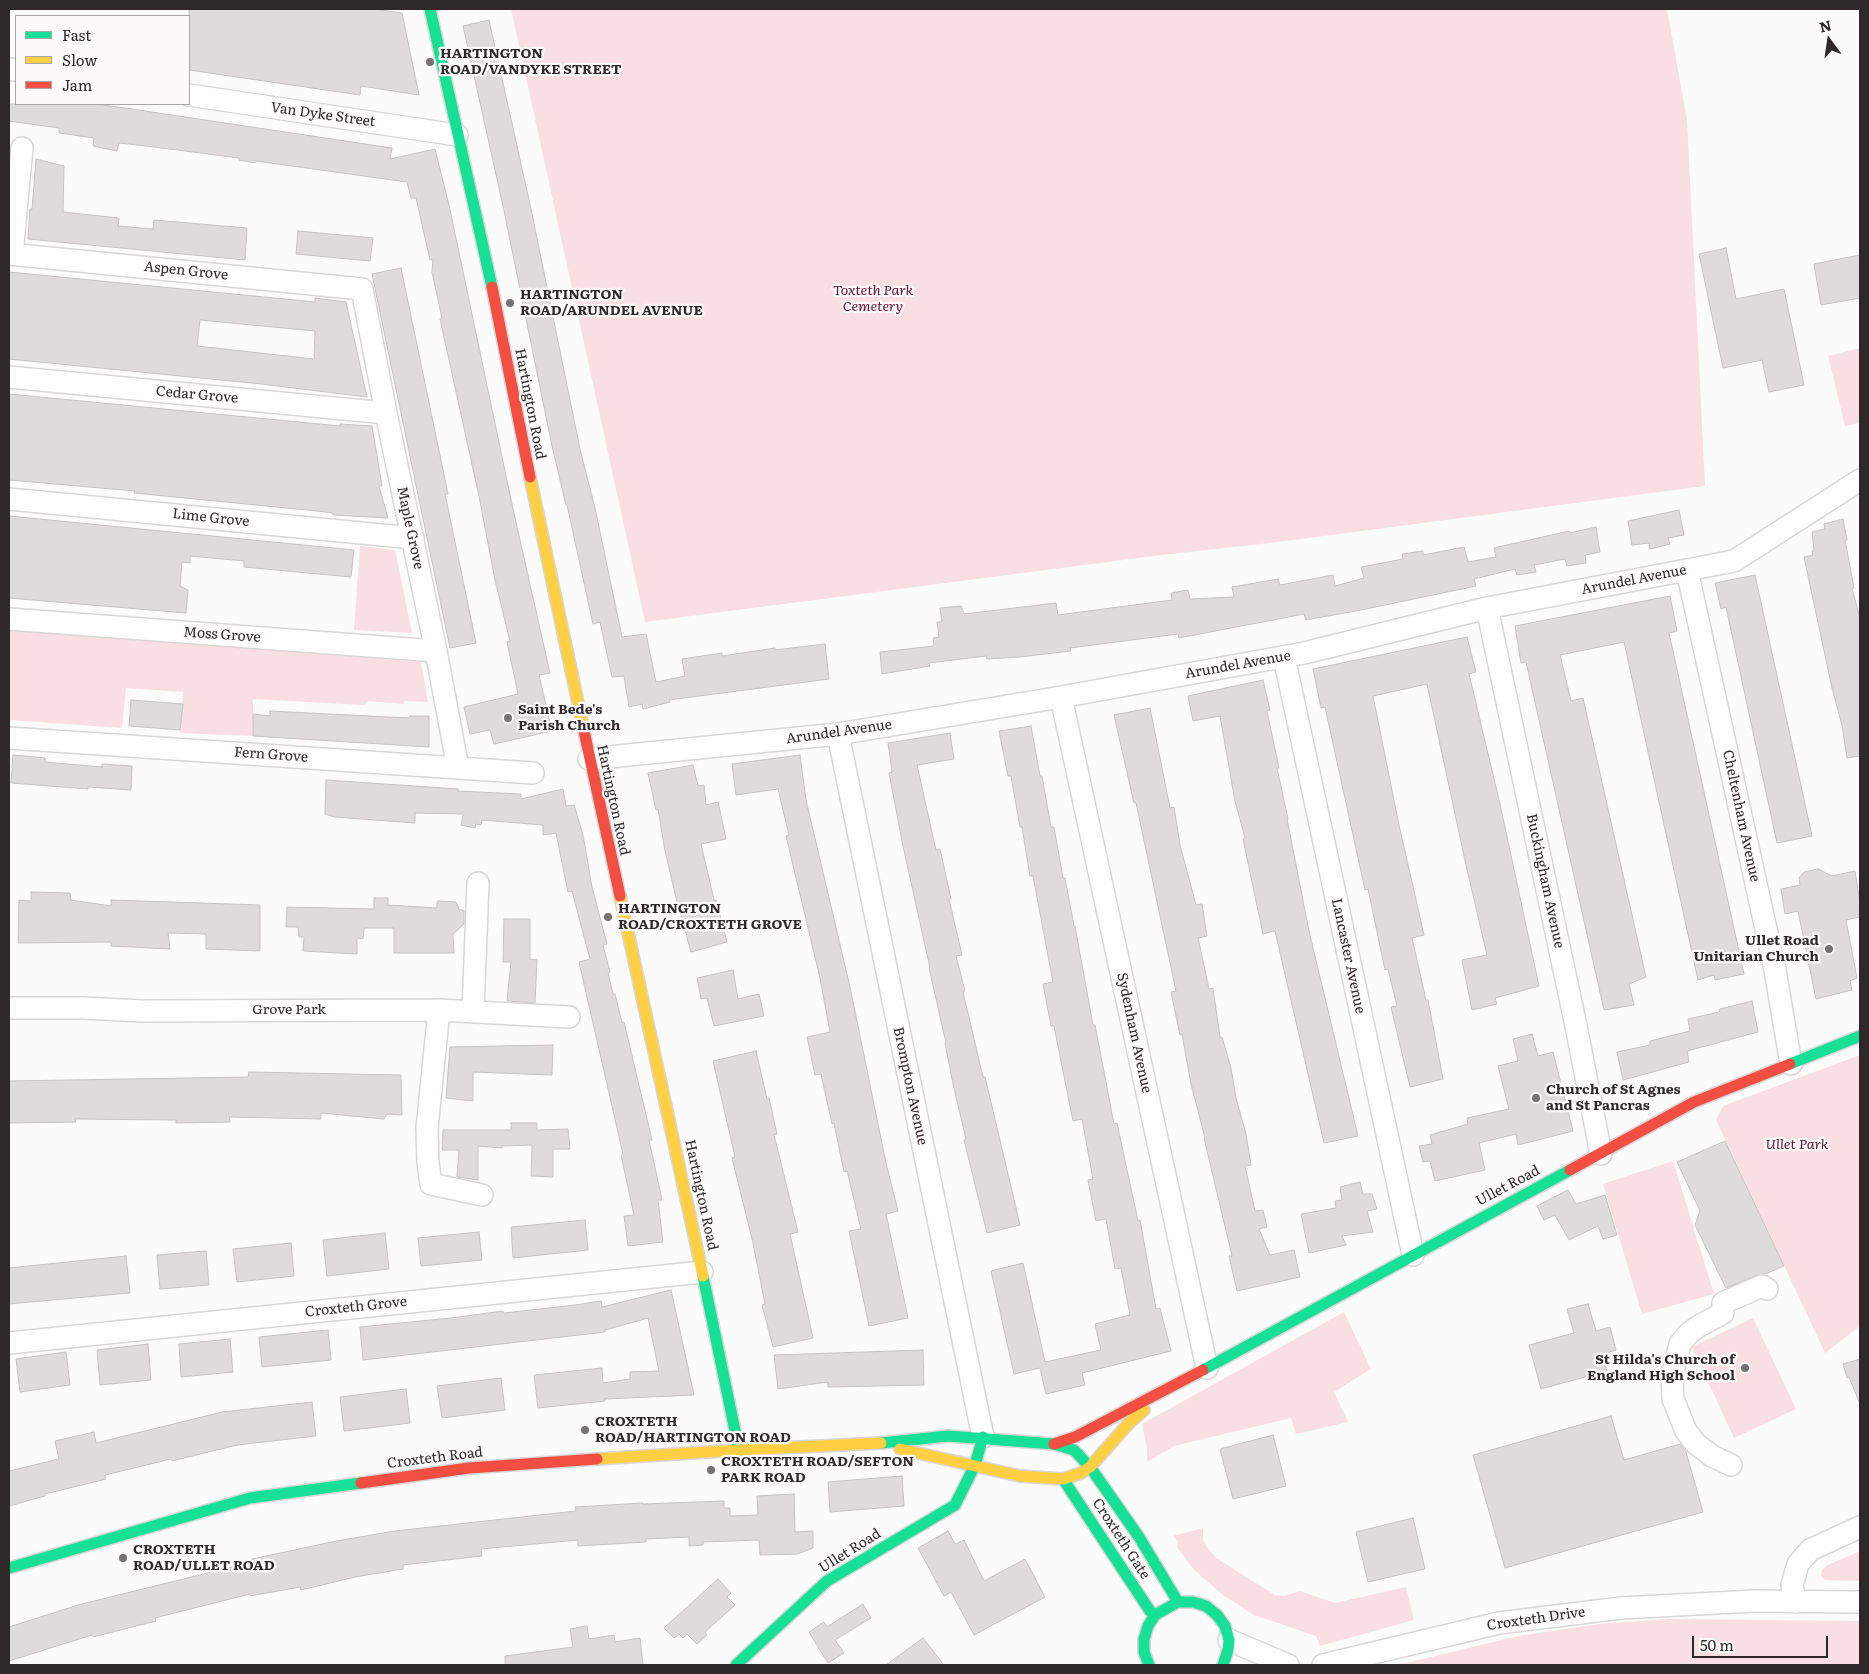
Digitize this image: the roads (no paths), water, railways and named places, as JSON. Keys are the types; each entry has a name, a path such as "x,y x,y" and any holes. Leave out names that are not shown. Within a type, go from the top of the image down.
{"main road":[{"name":"Hartington Road","path":"430,9 456,135 497,310 544,549 739,1450"},
{"name":"Ullet Road","path":"1075,1437 1180,1384 1412,1255 1694,1102 1860,1036"},
{"name":"Ullet Road","path":"1063,1479 1081,1473 1090,1467 1150,1405 1180,1384"},
{"name":"Croxteth Road","path":"9,1568 250,1498 469,1468 739,1450 876,1444 948,1436 1054,1444 1074,1450 1090,1467"},
{"name":"Croxteth Road","path":"1054,1444 1075,1437"},
{"path":"974,1465 983,1438"},
{"name":"Croxteth Road","path":"876,1444 1020,1476 1063,1479"},
{"name":"Ullet Road","path":"736,1665 827,1581 956,1505 974,1465"},
{"name":"Croxteth Gate","path":"1090,1467 1178,1602"},
{"name":"Croxteth Gate","path":"1063,1479 1124,1565 1150,1611 1155,1615"},
{"path":"1149,1665 1141,1656 1148,1626 1155,1615 1178,1602 1193,1602 1206,1606 1217,1615 1225,1626 1229,1640 1226,1665"}],"street":[{"name":"Van Dyke Street","path":"190,96 456,135"},
{"path":"11,254 22,148"},
{"name":"Aspen Grove","path":"11,254 362,289"},
{"name":"Maple Grove","path":"362,289 458,768"},
{"name":"Cedar Grove","path":"9,378 386,413"},
{"name":"Arundel Avenue","path":"589,759 838,734 1061,697 1284,657 1487,608 1734,561 1860,480"},
{"name":"Lime Grove","path":"9,499 413,538"},
{"name":"Cheltenham Avenue","path":"1687,570 1775,970 1792,1064"},
{"name":"Buckingham Avenue","path":"1487,608 1576,1026 1601,1154"},
{"name":"Moss Grove","path":"9,619 436,651"},
{"name":"Lancaster Avenue","path":"1284,657 1412,1255"},
{"name":"Sydenham Avenue","path":"1061,697 1207,1368"},
{"name":"Brompton Avenue","path":"838,734 983,1438"},
{"name":"Fern Grove","path":"9,738 532,773"},
{"path":"473,1011 478,883"},
{"name":"Grove Park","path":"9,1008 83,1008 143,1011 439,1010 568,1017"},
{"path":"439,1010 427,1128 431,1184 482,1194"},
{"name":"Croxteth Grove","path":"9,1343 702,1272"},
{"path":"1731,1465 1712,1456 1695,1443 1686,1431 1673,1399 1672,1375 1680,1344 1689,1333 1723,1313 1723,1303 1762,1286 1767,1289"},
{"path":"1795,1602 1792,1585 1798,1564 1810,1550 1860,1527"},
{"name":"Croxteth Drive","path":"1323,1665 1499,1624 1621,1608 1754,1601 1860,1602"},
{"path":"1229,1640 1288,1665"}],"place":[{"name":"HARTINGTON ROAD/VANDYKE STREET","path":"430,62"},
{"name":"HARTINGTON ROAD/ARUNDEL AVENUE","path":"510,303"},
{"name":"Saint Bede's Parish Church","path":"508,718"},
{"name":"HARTINGTON ROAD/CROXTETH GROVE","path":"608,917"},
{"name":"Ullet Road Unitarian Church","path":"1829,949"},
{"name":"Church of St Agnes and St Pancras","path":"1536,1098"},
{"name":"St Hilda's Church of England High School","path":"1745,1368"},
{"name":"CROXTETH ROAD/HARTINGTON ROAD","path":"585,1430"},
{"name":"CROXTETH ROAD/SEFTON PARK ROAD","path":"711,1470"},
{"name":"CROXTETH ROAD/ULLET ROAD","path":"123,1558"}],"park label":[{"name":"Toxteth Park Cemetery","path":"873,300"},
{"name":"Ullet Park","path":"1797,1145"}]}
